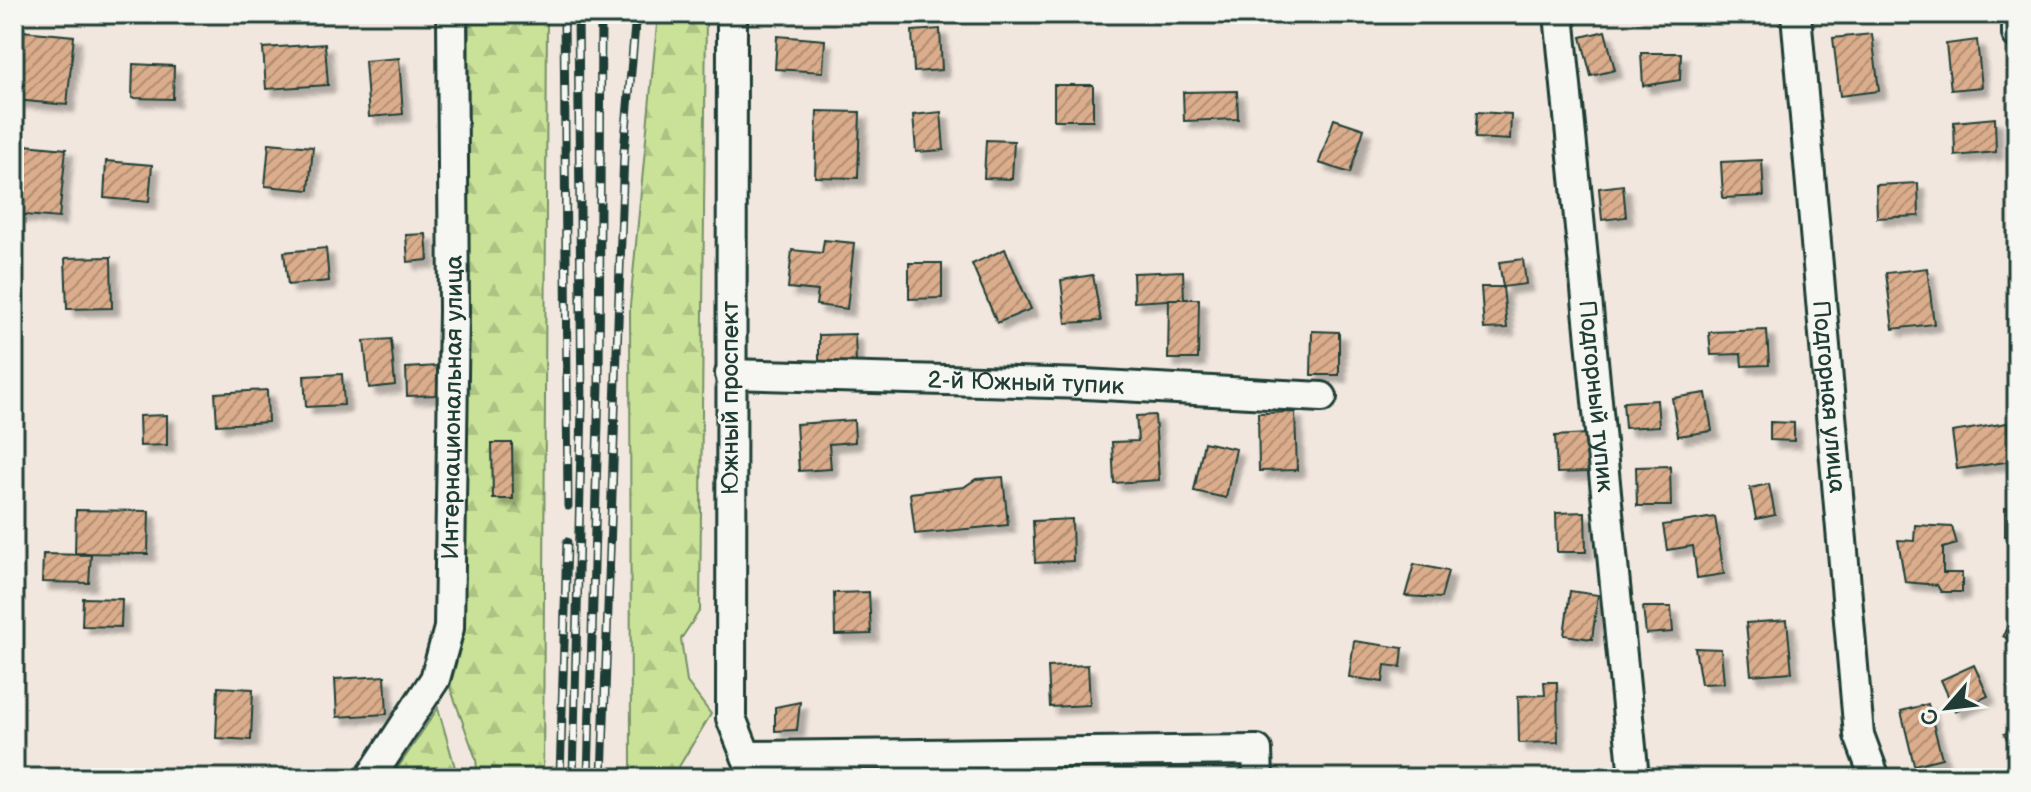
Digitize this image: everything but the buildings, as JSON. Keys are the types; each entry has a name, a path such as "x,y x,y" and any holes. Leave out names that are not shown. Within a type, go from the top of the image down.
{"street":[{"name":"Интернациональная улица","path":"370,778 435,679 449,628 454,312 452,14"},
{"name":"Южный проспект","path":"732,14 731,718 751,767"},
{"name":"Подгорный тупик","path":"1559,14 1634,778"},
{"name":"Подгорная улица","path":"1796,14 1859,735 1875,778"},
{"path":"2017,14 2017,34"},
{"name":"2-й Южный тупик","path":"730,374 1085,384 1322,397"},
{"path":"751,767 1257,750 1258,778"}],"green space":[{"path":"469,14 547,14 543,778 478,778 476,759 450,687 464,634"},
{"path":"658,14 706,14 700,610 681,639 687,682 711,714 672,778 635,778 631,775 630,306"},
{"path":"438,708 458,778 391,778"}],"railway":[{"path":"564,14 568,506"},
{"path":"573,778 582,406 578,14"},
{"path":"588,778 599,385 601,14"},
{"path":"602,778 624,152 636,14"},
{"path":"560,778 567,542"}]}
